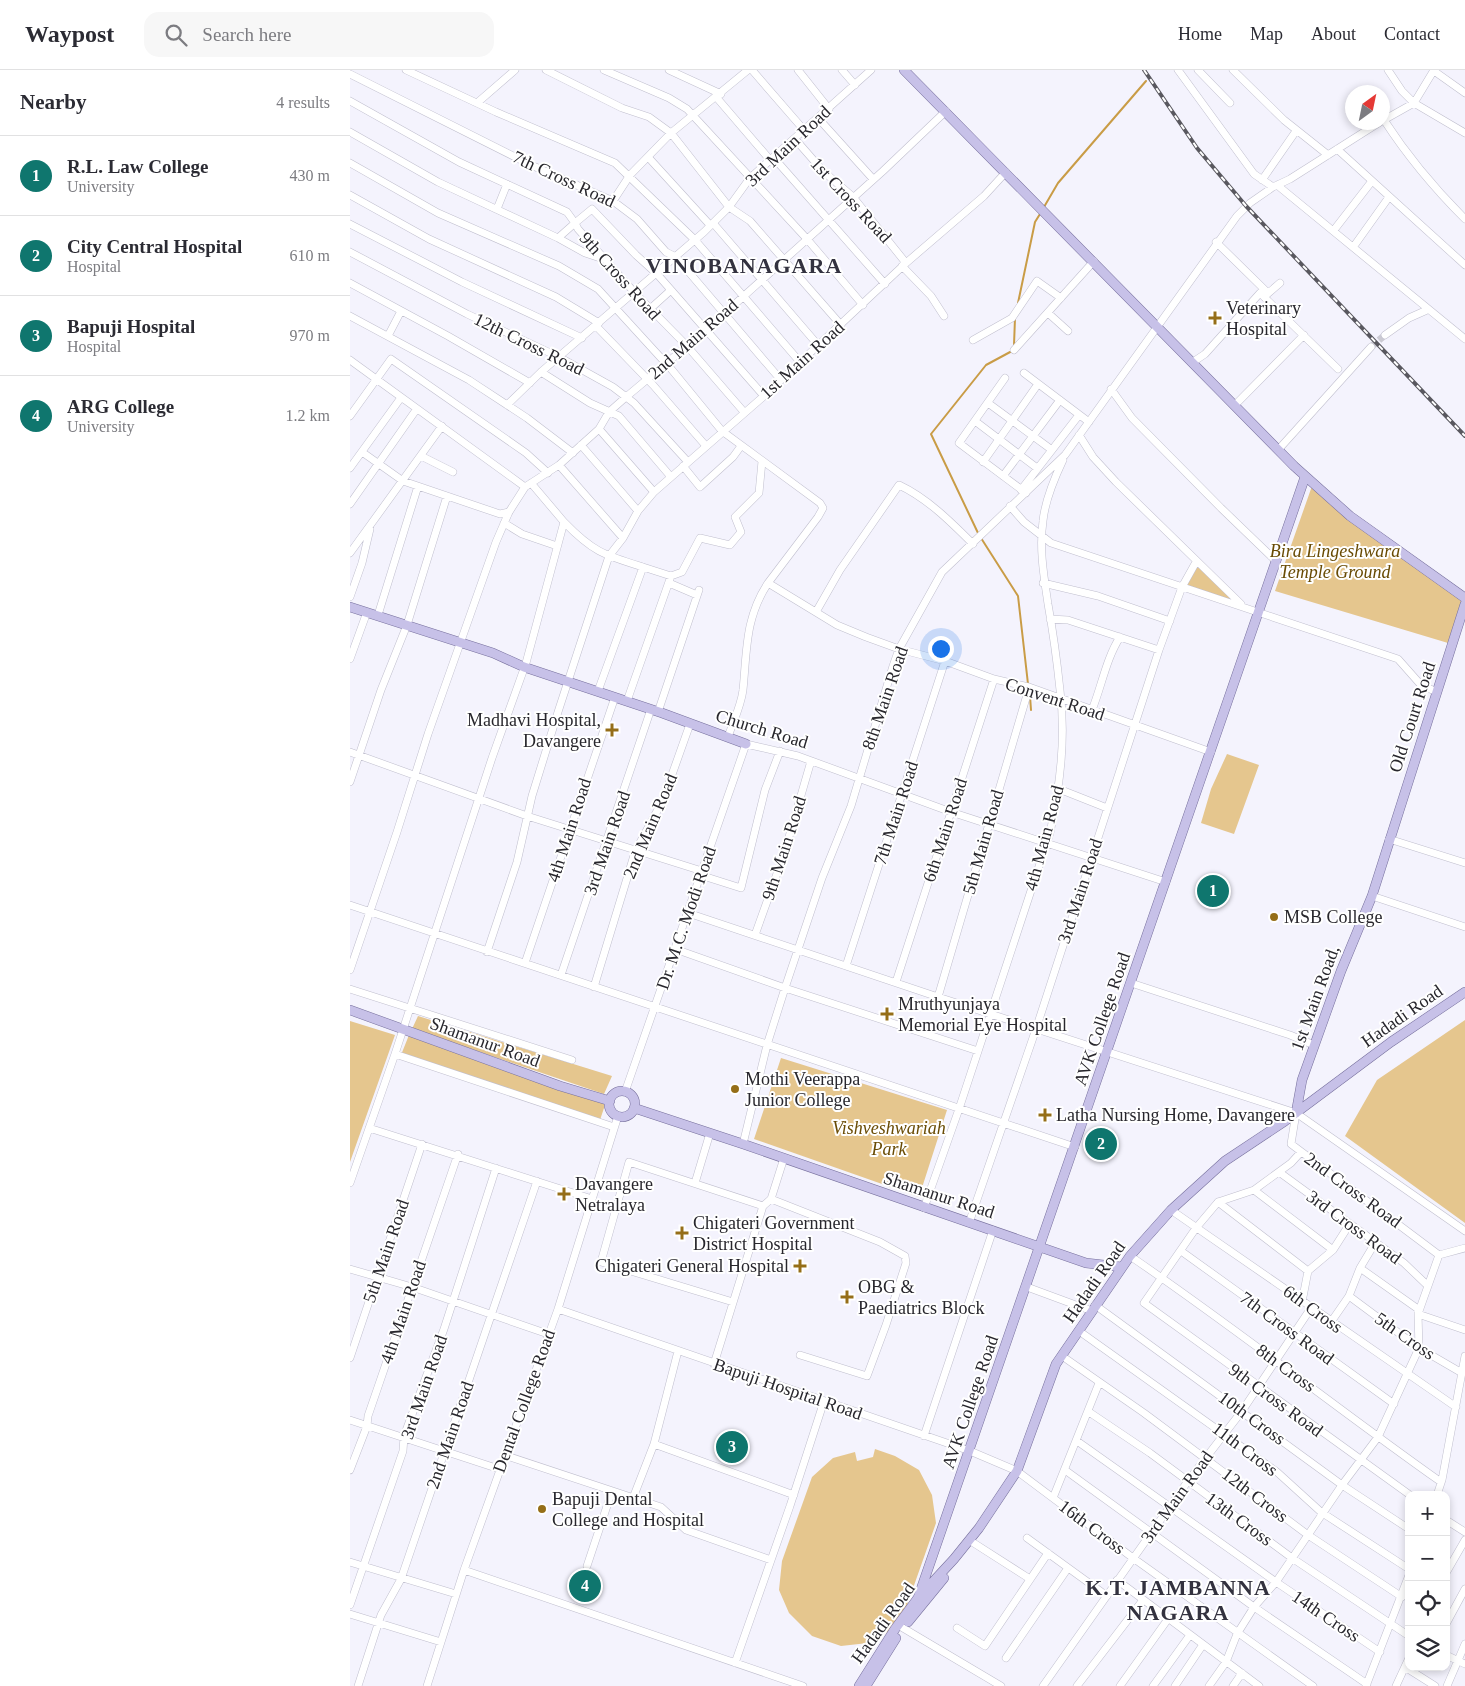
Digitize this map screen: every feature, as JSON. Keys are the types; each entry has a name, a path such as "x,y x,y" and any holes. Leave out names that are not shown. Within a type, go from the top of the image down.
{"main road":[{"path":"904,70 1305,477 1350,516 1465,598"},
{"name":"AVK College Road","path":"918,1598 1027,1287 1305,477"},
{"name":"Old Court Road","path":"1389,839 1465,604"},
{"name":"Church Road","path":"350,607 462,643 524,667 655,710 746,744"},
{"name":"1st Main Road,","path":"1296,1113 1302,1080 1372,896 1389,839"},
{"name":"Hadadi Road","path":"859,1686 918,1598 936,1583 972,1542 1018,1471 1056,1364 1130,1256 1171,1210 1225,1161 1296,1113 1391,1042 1465,992"},
{"name":"Shamanur Road","path":"350,1010 560,1086 610,1101"},
{"path":"625,1092 633,1097 634,1108 627,1116 618,1116 611,1110 610,1101 616,1093 625,1092"},
{"name":"Shamanur Road","path":"634,1108 1086,1263 1122,1266"},
{"path":"866,1686 900,1627 936,1583 928,1571"}],"street":[{"path":"406,70 476,103 610,159 630,175 695,240 800,362"},
{"path":"476,103 514,70"},
{"path":"546,70 622,108 649,117 671,133 728,207 750,221 840,325"},
{"path":"604,70 669,98 687,110 807,239 863,305"},
{"path":"669,70 719,96 773,159 830,218 885,284"},
{"path":"613,201 630,175 671,133 750,70 804,130"},
{"path":"798,70 829,109"},
{"path":"842,70 855,86"},
{"name":"3rd Main Road","path":"507,405 558,357 695,240 728,207 750,178 871,70"},
{"path":"1178,70 1254,174 1275,186 1334,230 1465,340"},
{"path":"1198,70 1230,103"},
{"path":"1233,70 1296,131 1328,155"},
{"path":"1388,70 1402,91 1414,103 1465,133"},
{"path":"1414,103 1434,70 1465,93"},
{"name":"7th Cross Road","path":"350,74 531,165 613,201 637,219 666,252 676,257 780,379"},
{"path":"350,102 459,162 567,212 575,224 558,238"},
{"name":"8th Main Road","path":"1390,116 1414,103"},
{"name":"2nd Main Road","path":"528,485 560,465 599,429 609,412 664,364 706,331 946,111"},
{"path":"818,118 873,179"},
{"name":"8th Main Road","path":"743,1144 767,1045 822,878 851,806 899,649 942,572 973,544 1023,492 1065,455 1157,325 1178,300 1216,242 1246,206 1275,186 1368,130"},
{"path":"1388,130 1408,158 1438,193 1465,219"},
{"path":"1262,180 1296,131"},
{"path":"350,132 438,182 558,238 585,253 605,259"},
{"name":"1st Cross Road","path":"795,139 823,171 853,198 904,265 931,296 944,316"},
{"path":"1337,149 1465,265"},
{"path":"648,157 762,279 818,345"},
{"path":"350,163 438,213 583,278 598,289 616,308 722,431 820,503 823,508 759,596 751,617 744,661 742,691 728,737"},
{"name":"1st Main Road","path":"609,556 623,538 638,511 654,492 764,396 904,265 984,196 1006,172"},
{"path":"1334,230 1372,181"},
{"path":"497,209 507,184"},
{"path":"350,196 429,239 556,297 597,325 706,446"},
{"path":"1354,246 1390,197"},
{"name":"9th Cross Road","path":"657,274 636,256 592,209 575,224 634,292 687,346 744,412"},
{"path":"350,224 462,282 582,338"},
{"path":"1216,242 1338,369"},
{"name":"12th Cross Road","path":"350,252 467,314 558,357 626,397 634,403 686,464 700,487 733,457 741,446"},
{"path":"1014,350 1094,261"},
{"path":"657,274 764,396"},
{"path":"972,340 1012,318 1037,281 1061,298"},
{"path":"350,283 530,383"},
{"path":"1266,295 1280,283"},
{"path":"650,309 671,290"},
{"path":"1193,362 1205,354 1260,293 1266,295"},
{"path":"1385,335 1410,318 1427,310"},
{"path":"388,336 401,311"},
{"path":"1048,313 1068,332"},
{"path":"350,316 444,365 507,405 573,452"},
{"path":"1235,405 1304,335"},
{"path":"1278,450 1371,347"},
{"path":"350,416 391,359 526,454 548,473"},
{"path":"351,362 416,410 528,485 584,544 609,556 643,566 670,580"},
{"path":"541,372 590,403 619,416 671,477"},
{"path":"1024,373 1089,422"},
{"path":"1005,378 959,443 1023,492 1037,468 1079,414"},
{"path":"983,462 1038,384"},
{"path":"1111,389 1132,418 1221,508 1276,560"},
{"path":"350,468 400,398"},
{"path":"1003,476 1060,400"},
{"path":"988,403 1052,450"},
{"path":"350,504 380,464 416,410"},
{"path":"975,420 1037,468"},
{"path":"350,553 442,426"},
{"path":"599,429 654,492"},
{"path":"1079,436 1093,457 1116,482 1242,606"},
{"path":"581,445 638,511"},
{"path":"362,452 404,481 500,514 509,512"},
{"name":"4th Main Road","path":"924,1208 959,1109 1046,843 1059,789 1063,759 1061,698 1043,583 1042,537 1043,520 1052,482 1065,455"},
{"path":"421,456 453,472"},
{"path":"627,702 670,580 682,572 700,538 730,545 741,532 735,517 759,493 762,461"},
{"path":"560,465 623,538"},
{"path":"350,970 397,832 414,775 496,542 509,512 528,485"},
{"path":"816,612 840,570 899,485 912,491 973,544"},
{"path":"378,615 418,486"},
{"path":"350,782 381,690 407,625 448,496"},
{"path":"1010,506 1024,522 1042,537 1068,550 1258,610 1398,659 1421,685 1437,692"},
{"path":"350,1183 396,1054 434,933 524,667 564,522"},
{"path":"504,523 522,534 557,546"},
{"path":"350,597 362,563 371,526"},
{"path":"487,952 517,862 527,816 609,556"},
{"name":"3rd Main Road","path":"969,1223 1036,1028 1159,650 1182,587 1196,562"},
{"path":"598,691 643,566"},
{"name":"3rd Main Road","path":"561,975 607,841 698,593 670,580"},
{"name":"Convent Road","path":"768,583 837,625 899,649 945,661 994,679 1061,698 1210,752"},
{"path":"1043,583 1098,596 1170,621"},
{"path":"350,659 367,612"},
{"path":"1050,619 1068,620 1159,650"},
{"path":"1092,710 1102,685 1109,654 1120,637"},
{"name":"7th Main Road","path":"846,966 945,661"},
{"name":"6th Main Road","path":"896,982 994,679"},
{"name":"5th Main Road","path":"938,997 1029,688"},
{"name":"4th Main Road","path":"525,963 615,698"},
{"name":"2nd Main Road","path":"594,986 636,852 663,800 690,724"},
{"name":"Church Road","path":"746,744 780,751 951,812 1166,882"},
{"name":"Dr. M.C. Modi Road","path":"625,1092 746,744"},
{"path":"350,752 527,816 607,841 741,888 765,790 780,751"},
{"name":"9th Main Road","path":"755,934 784,854 810,761"},
{"path":"1059,789 1107,808"},
{"path":"1389,839 1465,863"},
{"path":"1372,896 1465,927"},
{"path":"350,905 1075,1147"},
{"path":"688,912 938,997 1296,1113 1465,1231"},
{"path":"675,949 785,988 978,1051"},
{"path":"1131,983 1290,1035 1314,1045"},
{"path":"350,990 572,1060"},
{"path":"396,1054 614,1127"},
{"name":"2nd Cross Road","path":"1296,1113 1291,1144 1439,1255"},
{"name":"Dental College Road","path":"426,1686 499,1469 558,1309 618,1116"},
{"path":"369,1128 458,1154 592,1198"},
{"path":"696,1184 710,1134"},
{"name":"5th Main Road","path":"350,1358 422,1144"},
{"path":"1163,1278 1196,1228 1218,1202 1254,1190 1279,1172 1301,1152"},
{"name":"4th Main Road","path":"350,1470 367,1426 368,1416 458,1154"},
{"path":"714,1364 763,1206 770,1199 784,1158"},
{"path":"733,1302 601,1262 629,1162 763,1206"},
{"name":"3rd Main Road","path":"350,1605 403,1451 404,1436 430,1369 496,1168"},
{"name":"3rd Cross Road","path":"1279,1172 1349,1225 1404,1263 1427,1285"},
{"name":"2nd Main Road","path":"358,1686 380,1624 381,1615 402,1578 536,1181"},
{"path":"1254,1190 1333,1250"},
{"path":"770,1199 880,1242 905,1256 906,1263 867,1376 800,1355"},
{"path":"1218,1202 1308,1271"},
{"name":"6th Cross","path":"1171,1210 1407,1375 1456,1407"},
{"path":"1302,1302 1308,1271 1333,1250 1349,1225"},
{"path":"924,1436 993,1230"},
{"path":"1331,1322 1349,1296 1360,1268 1375,1243"},
{"path":"1418,1314 1439,1255 1465,1248"},
{"name":"7th Cross Road","path":"1181,1251 1394,1404"},
{"name":"8th Cross","path":"1130,1256 1206,1307 1378,1437 1441,1482"},
{"path":"1209,1686 1226,1662 1237,1634 1254,1607 1276,1582 1322,1512 1362,1461 1378,1437 1418,1348 1418,1309 1360,1268"},
{"path":"350,1269 412,1287 548,1334"},
{"name":"9th Cross Road","path":"1163,1278 1144,1304 1405,1491"},
{"name":"10th Cross","path":"1027,1287 1093,1308 1242,1410 1342,1485 1405,1527"},
{"name":"5th Cross","path":"1349,1296 1418,1348 1462,1373"},
{"name":"3rd Main Road","path":"1043,1686 1150,1533 1242,1410 1311,1308"},
{"name":"Bapuji Hospital Road","path":"558,1309 970,1452 1018,1471"},
{"path":"1418,1314 1465,1330"},
{"name":"11th Cross","path":"1079,1331 1277,1472 1322,1512 1405,1566"},
{"path":"633,1498 654,1444 678,1351"},
{"name":"12th Cross","path":"1062,1356 1144,1413 1308,1535 1402,1597"},
{"path":"1438,1491 1465,1356"},
{"path":"1053,1498 1099,1383"},
{"path":"735,1662 772,1560 824,1401"},
{"name":"13th Cross","path":"1088,1412 1188,1481 1292,1558 1405,1633"},
{"path":"350,1420 404,1436 444,1452 499,1469"},
{"name":"14th Cross","path":"1076,1441 1276,1582 1380,1652"},
{"path":"654,1444 794,1494"},
{"path":"504,1455 661,1507 686,1530 772,1560"},
{"path":"1065,1470 1150,1533 1367,1685 1407,1581"},
{"name":"16th Cross","path":"1018,1471 1237,1634 1313,1686"},
{"path":"587,1566 612,1491"},
{"path":"1450,1523 1465,1532"},
{"path":"1027,1538 1107,1596"},
{"path":"1450,1566 1465,1540"},
{"path":"972,1542 1030,1579"},
{"path":"957,1628 985,1646 1048,1553"},
{"path":"350,1562 456,1594"},
{"path":"1006,1658 1068,1568"},
{"path":"464,1570 802,1686"},
{"path":"1117,1580 1202,1646 1259,1686"},
{"path":"1450,1618 1463,1599 1465,1589"},
{"path":"1077,1686 1143,1600"},
{"path":"350,1614 440,1642"},
{"path":"1120,1686 1168,1619"},
{"path":"900,1627 1002,1686"},
{"path":"1153,1686 1190,1635"},
{"path":"1447,1686 1456,1660 1465,1644"},
{"path":"1175,1686 1202,1646"},
{"path":"1450,1657 1465,1664"},
{"path":"1396,1686 1405,1667"},
{"path":"1411,1671 1435,1686"},
{"path":"1233,1686 1242,1673"}],"green space":[{"name":"Bira Lingeshwara Temple Ground","path":"1312,486 1463,599 1448,643 1275,591"},
{"path":"1196,564 1237,602 1185,586"},
{"path":"1227,754 1259,765 1234,834 1201,823 1211,789"},
{"path":"418,1016 612,1076 604,1094 412,1029"},
{"path":"1465,1020 1465,1223 1345,1136 1377,1080"},
{"path":"350,1021 395,1035 350,1162"},
{"path":"409,1035 606,1102 600,1120 401,1055"},
{"name":"Vishveshwariah Park","path":"781,1058 947,1110 919,1197 754,1139"},
{"path":"875,1449 895,1456 919,1470 932,1495 936,1523 905,1611 889,1631 868,1643 841,1646 812,1636 789,1613 779,1590 782,1561 812,1477 833,1458 855,1452 857,1461 873,1457"}],"waterway":[{"path":"1044,207 1058,183 1146,81"},
{"path":"1018,303 1035,222 1040,214"},
{"path":"1014,345 1015,318"},
{"path":"978,533 931,434 986,365 1012,351"},
{"path":"981,538 1018,596 1028,684"},
{"path":"1030,696 1031,710"}],"tunnel":[{"path":"1371,347 1385,335"}],"railway":[{"path":"1144,70 1197,148 1246,206 1465,436"}],"place":[{"name":"Veterinary Hospital","path":"1215,318"},
{"name":"Madhavi Hospital, Davangere","path":"612,730"},
{"name":"R.L. Law College","path":"1213,891"},
{"name":"MSB College","path":"1274,917"},
{"name":"Mruthyunjaya Memorial Eye Hospital","path":"887,1014"},
{"name":"Mothi Veerappa Junior College","path":"735,1089"},
{"name":"Latha Nursing Home, Davangere","path":"1045,1115"},
{"name":"City Central Hospital","path":"1101,1144"},
{"name":"Davangere Netralaya","path":"564,1194"},
{"name":"Chigateri Government District Hospital","path":"682,1233"},
{"name":"Chigateri General Hospital","path":"800,1266"},
{"name":"OBG & Paediatrics Block","path":"847,1297"},
{"name":"Bapuji Hospital","path":"732,1447"},
{"name":"Bapuji Dental College and Hospital","path":"542,1509"},
{"name":"ARG College","path":"585,1586"}],"district":[{"name":"VINOBANAGARA","path":"744,265"},
{"name":"K.T. JAMBANNA NAGARA","path":"1178,1600"}]}
